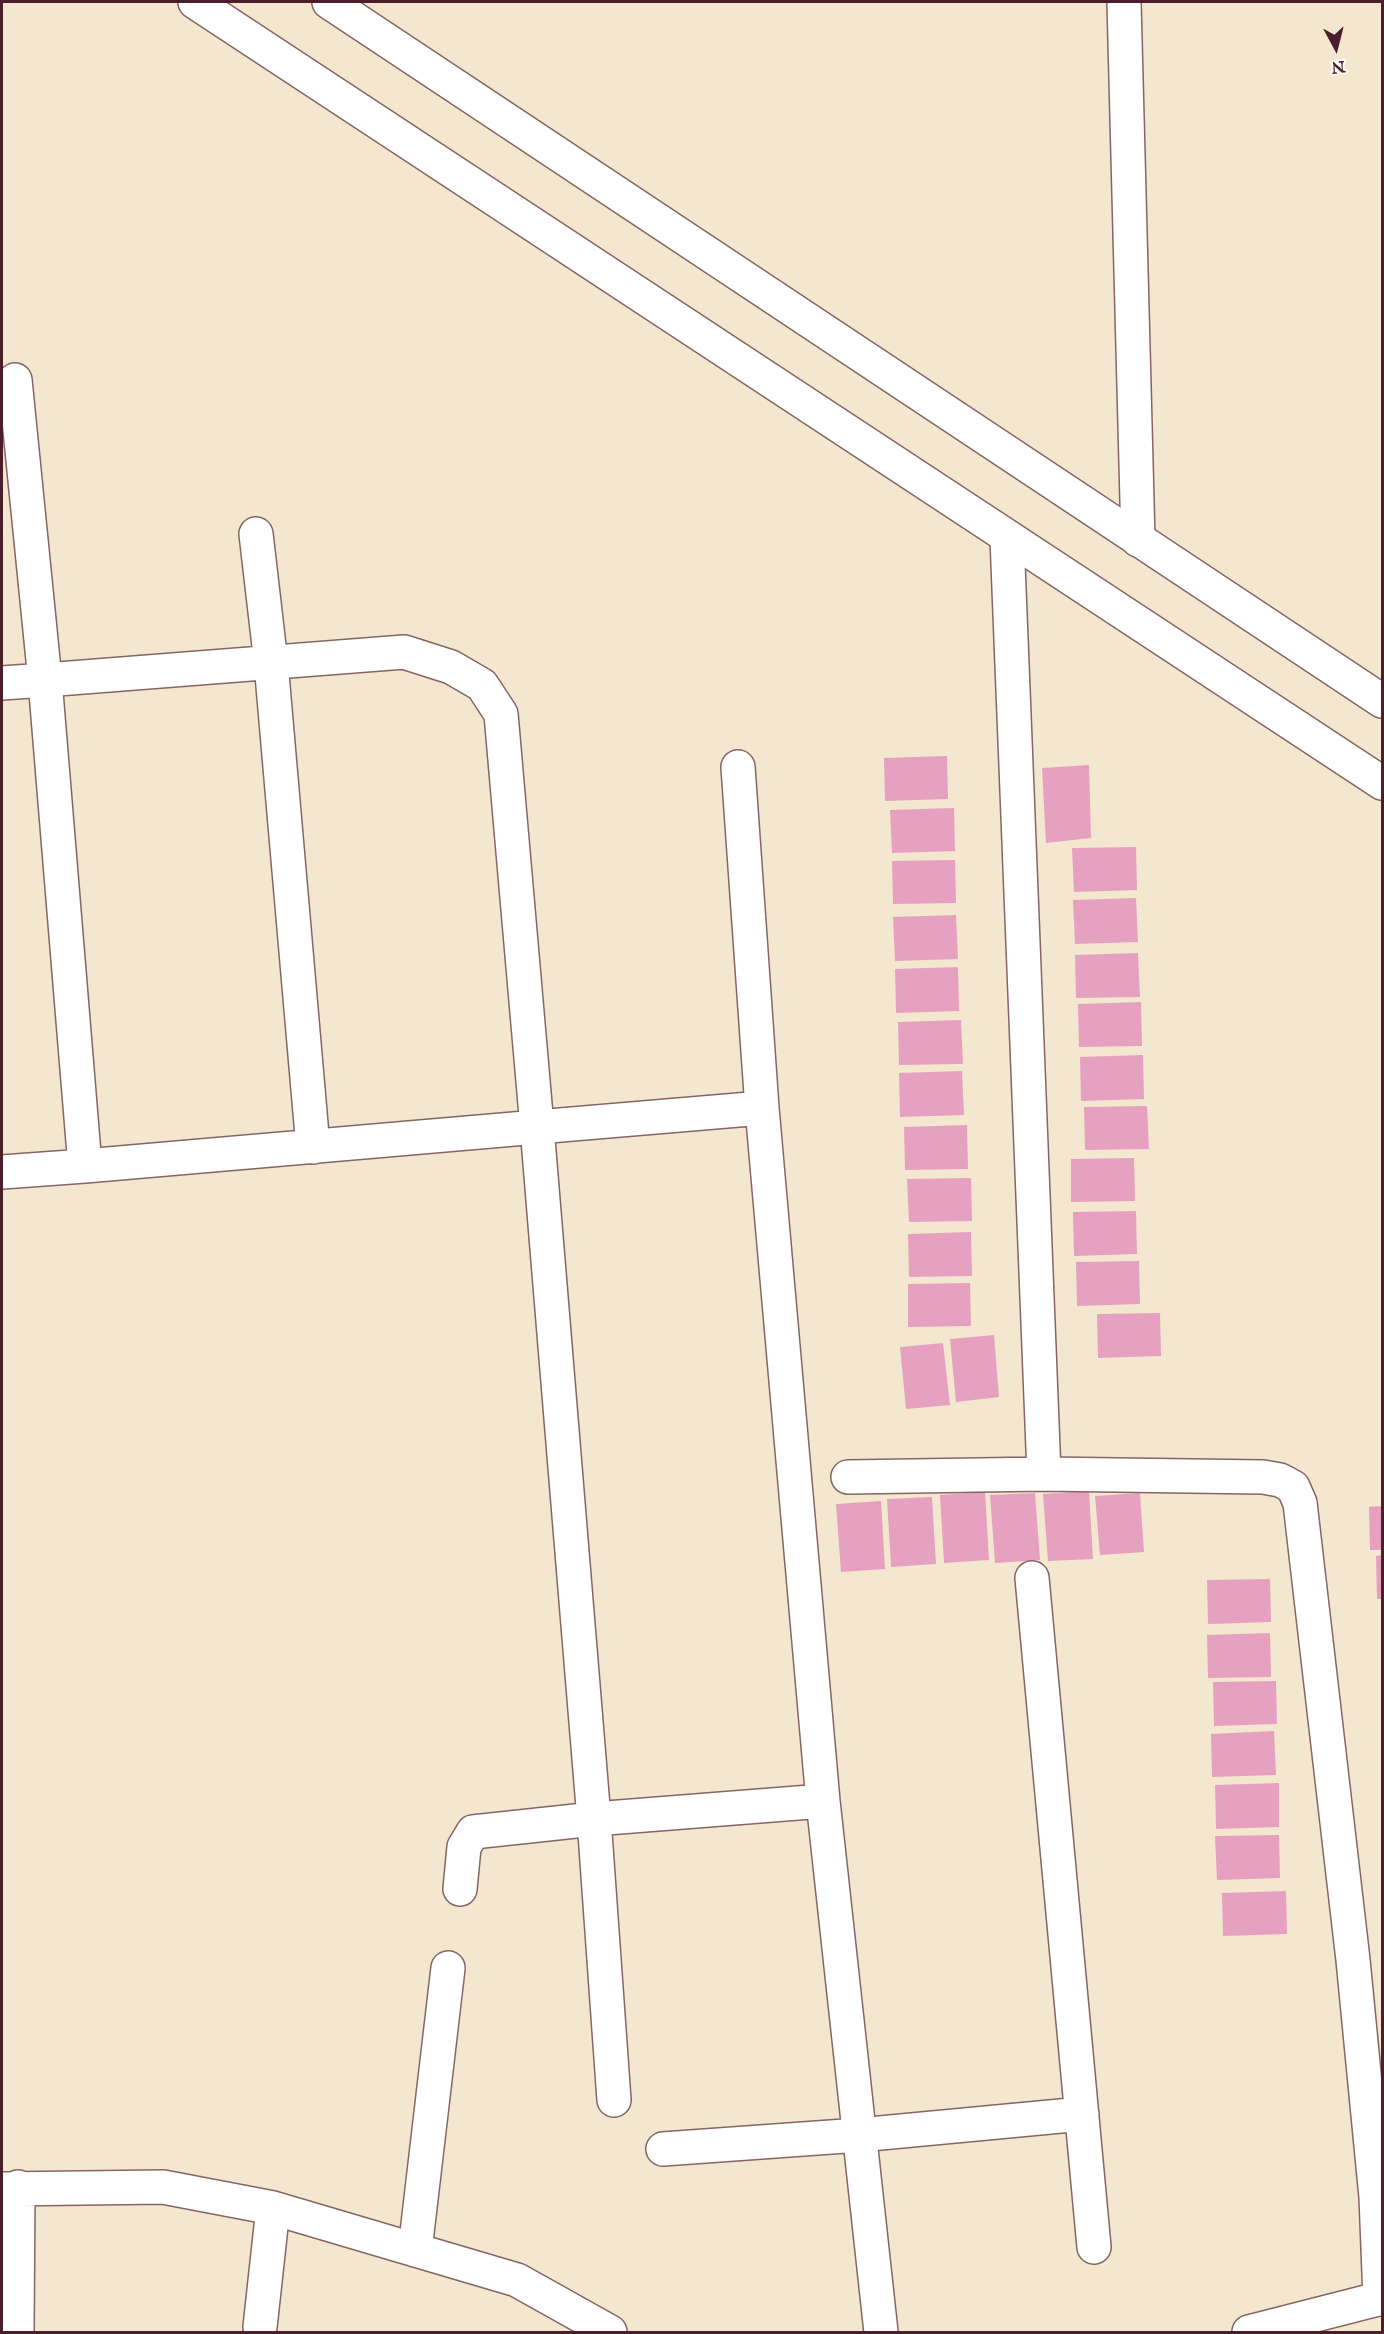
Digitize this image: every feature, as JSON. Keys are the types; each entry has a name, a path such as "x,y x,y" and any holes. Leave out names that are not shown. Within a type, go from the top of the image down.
{"main road":[{"path":"195,2 1007,538 1102,597 1383,783"},
{"path":"329,2 1383,701"},
{"path":"1124,2 1138,540"},
{"path":"15,380 45,680 85,1166"},
{"path":"256,534 271,663 313,1146"},
{"path":"1007,538 1044,1474"},
{"path":"2,683 404,652 451,667 482,685 501,714 594,1819 614,2100"},
{"path":"738,767 762,1108 824,1801 881,2332"},
{"path":"2,1172 762,1108"},
{"path":"848,1477 1044,1474 1263,1477 1280,1480 1293,1487 1300,1503 1379,2196 1381,2298 1249,2332"},
{"path":"1032,1578 1094,2247"},
{"path":"460,1889 464,1847 473,1832 594,1819 824,1801"},
{"path":"415,2250 448,1968"},
{"path":"663,2149 859,2135 1082,2114"},
{"path":"16,2332 10,2188 163,2187 273,2208 517,2280 610,2332"},
{"path":"260,2327 273,2208"}],"building":[{"path":"947,756 948,799 885,801 884,758"},
{"path":"1089,765 1091,838 1046,843 1042,768"},
{"path":"954,808 955,851 892,853 890,810"},
{"path":"1136,847 1137,890 1074,892 1072,848"},
{"path":"955,860 956,903 893,904 892,861"},
{"path":"1136,898 1138,942 1075,944 1073,900"},
{"path":"956,915 958,959 895,961 893,917"},
{"path":"1138,953 1140,997 1076,998 1075,955"},
{"path":"958,967 959,1011 896,1013 895,969"},
{"path":"1141,1002 1142,1046 1079,1047 1078,1004"},
{"path":"961,1020 963,1064 899,1065 898,1022"},
{"path":"1143,1055 1144,1099 1081,1101 1080,1057"},
{"path":"962,1071 964,1115 900,1117 899,1073"},
{"path":"1147,1106 1149,1149 1085,1150 1084,1107"},
{"path":"967,1125 968,1169 905,1170 904,1127"},
{"path":"1134,1158 1135,1201 1071,1202 1071,1159"},
{"path":"971,1178 972,1221 909,1222 907,1179"},
{"path":"1136,1211 1137,1254 1074,1256 1073,1212"},
{"path":"971,1232 972,1276 909,1277 908,1234"},
{"path":"1139,1261 1140,1304 1077,1306 1076,1262"},
{"path":"970,1283 971,1326 908,1327 908,1284"},
{"path":"1160,1313 1161,1356 1098,1358 1097,1314"},
{"path":"994,1335 999,1397 956,1402 950,1339"},
{"path":"943,1343 950,1405 906,1409 900,1347"},
{"path":"1089,1491 1093,1559 1048,1561 1043,1494"},
{"path":"985,1492 989,1560 944,1563 940,1495"},
{"path":"1035,1493 1040,1560 995,1563 990,1495"},
{"path":"1140,1493 1144,1552 1100,1555 1095,1496"},
{"path":"932,1497 936,1564 891,1567 887,1499"},
{"path":"881,1501 885,1569 841,1572 836,1504"},
{"path":"1382,1506 1382,1550 1370,1550 1369,1507"},
{"path":"1382,1555 1382,1599 1377,1599 1376,1556"},
{"path":"1270,1579 1271,1622 1208,1624 1207,1580"},
{"path":"1270,1633 1271,1677 1208,1678 1207,1635"},
{"path":"1276,1681 1277,1724 1214,1726 1213,1682"},
{"path":"1274,1731 1276,1775 1212,1777 1211,1734"},
{"path":"1279,1783 1279,1827 1216,1829 1215,1785"},
{"path":"1279,1835 1280,1878 1217,1880 1215,1836"},
{"path":"1286,1891 1287,1934 1223,1936 1222,1893"}]}
